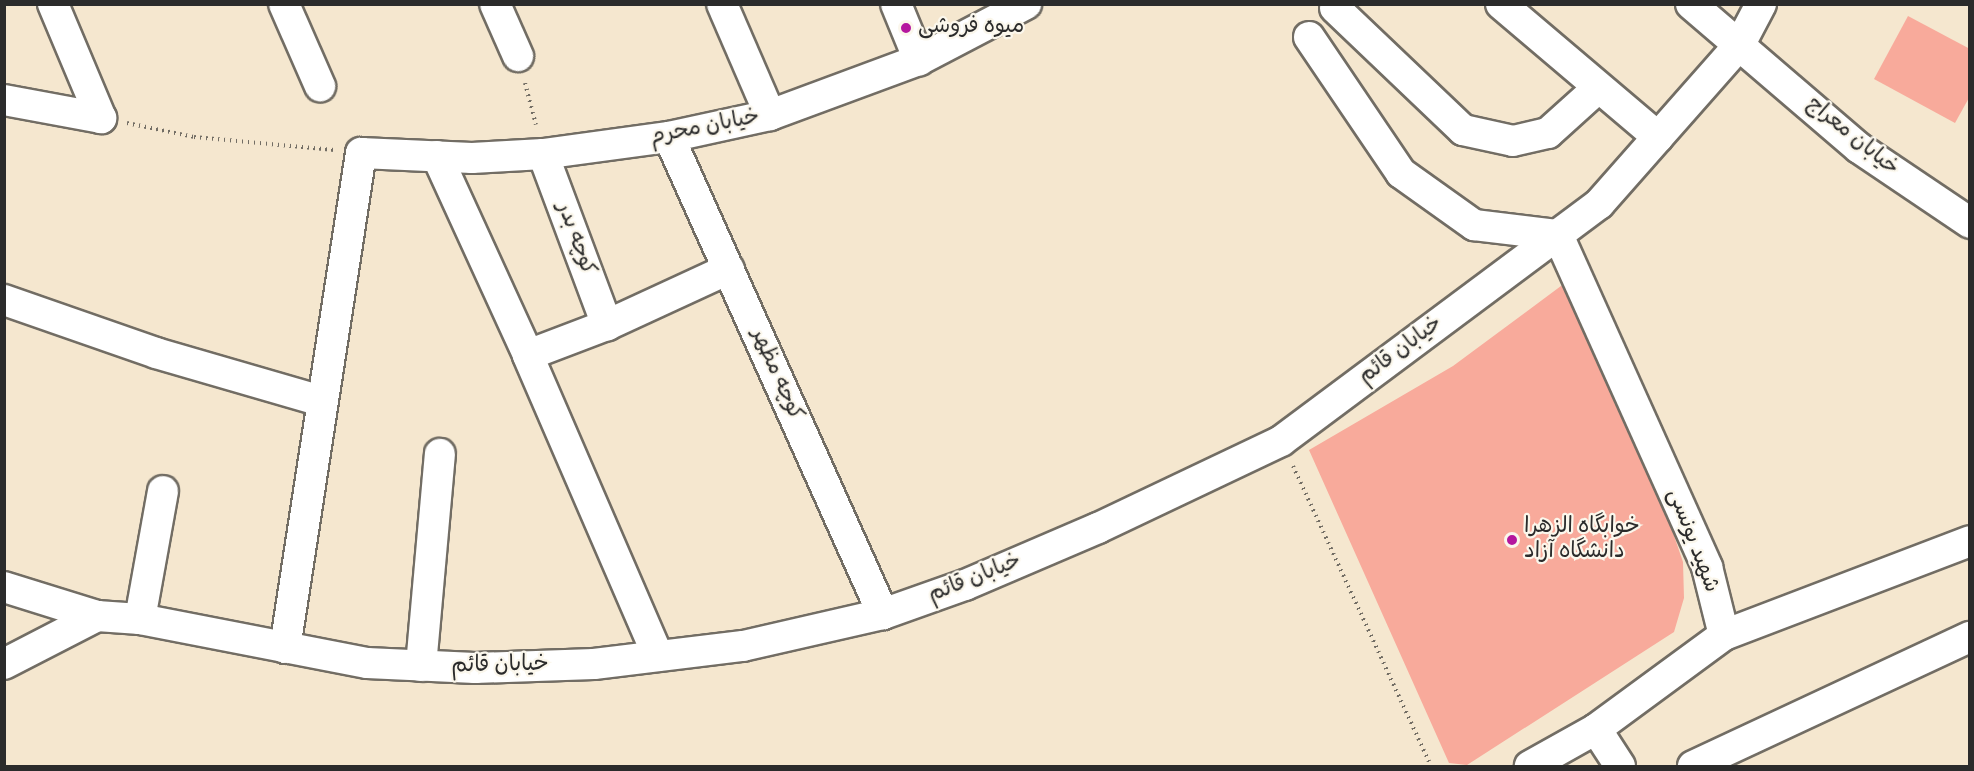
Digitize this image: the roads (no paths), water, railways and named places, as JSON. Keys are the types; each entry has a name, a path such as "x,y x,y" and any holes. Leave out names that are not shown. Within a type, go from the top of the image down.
{"street":[{"path":"4,100 101,118 53,4"},
{"path":"284,4 320,86"},
{"path":"495,4 518,56"},
{"path":"722,4 770,115"},
{"path":"896,4 919,60"},
{"name":"خیابان محرم","path":"321,401 361,153 437,156 543,154 669,137 770,115 919,60 1026,4"},
{"path":"1501,4 1658,137"},
{"name":"خیابان معراج","path":"1691,4 1859,148 1970,223"},
{"name":"خیابان قائم","path":"4,587 97,616 140,619 367,663 421,666 594,664 743,646 884,614 965,585 1098,528 1281,441 1599,204 1740,44 1761,4"},
{"path":"1335,8 1463,129 1513,141 1548,133 1598,88"},
{"path":"1309,37 1401,173 1474,225 1558,235"},
{"name":"کوچه مظهر","path":"669,137 884,614"},
{"name":"کوچه بدر","path":"543,154 607,325"},
{"path":"437,156 528,355 658,656"},
{"name":"شهید یونسی","path":"1558,235 1707,567 1724,635"},
{"path":"528,355 607,325 729,269"},
{"path":"4,300 156,353 321,401 285,648"},
{"path":"421,666 440,454"},
{"path":"140,619 164,491"},
{"path":"1530,766 1596,729 1724,635 1970,541"},
{"path":"4,664 97,616"},
{"path":"1693,766 1970,637"},
{"path":"1596,729 1620,766"}],"place":[{"name":"میوه فروشی","path":"906,28"},
{"name":"خوابگاه الزهرا دانشگاه آزاد","path":"1512,540"}]}
